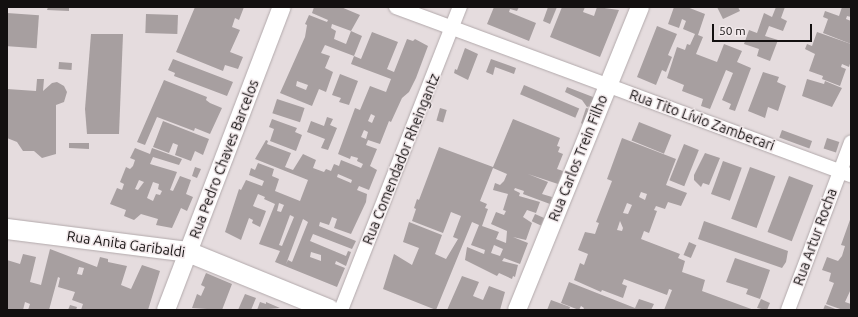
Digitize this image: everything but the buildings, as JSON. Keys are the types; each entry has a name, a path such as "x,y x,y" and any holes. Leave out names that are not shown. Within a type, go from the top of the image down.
{"main road":[{"name":"Rua Anita Garibaldi","path":"7,229 188,252 330,310"}],"street":[{"name":"Rua Pedro Chaves Barcelos","path":"166,310 282,7"},
{"name":"Rua Tito Lívio Zambecari","path":"396,7 845,173"},
{"name":"Rua Comendador Rheingantz","path":"341,310 460,7"},
{"name":"Rua Carlos Trein Filho","path":"518,310 640,7"},
{"name":"Rua Artur Rocha","path":"788,310 845,173 851,142"}]}
